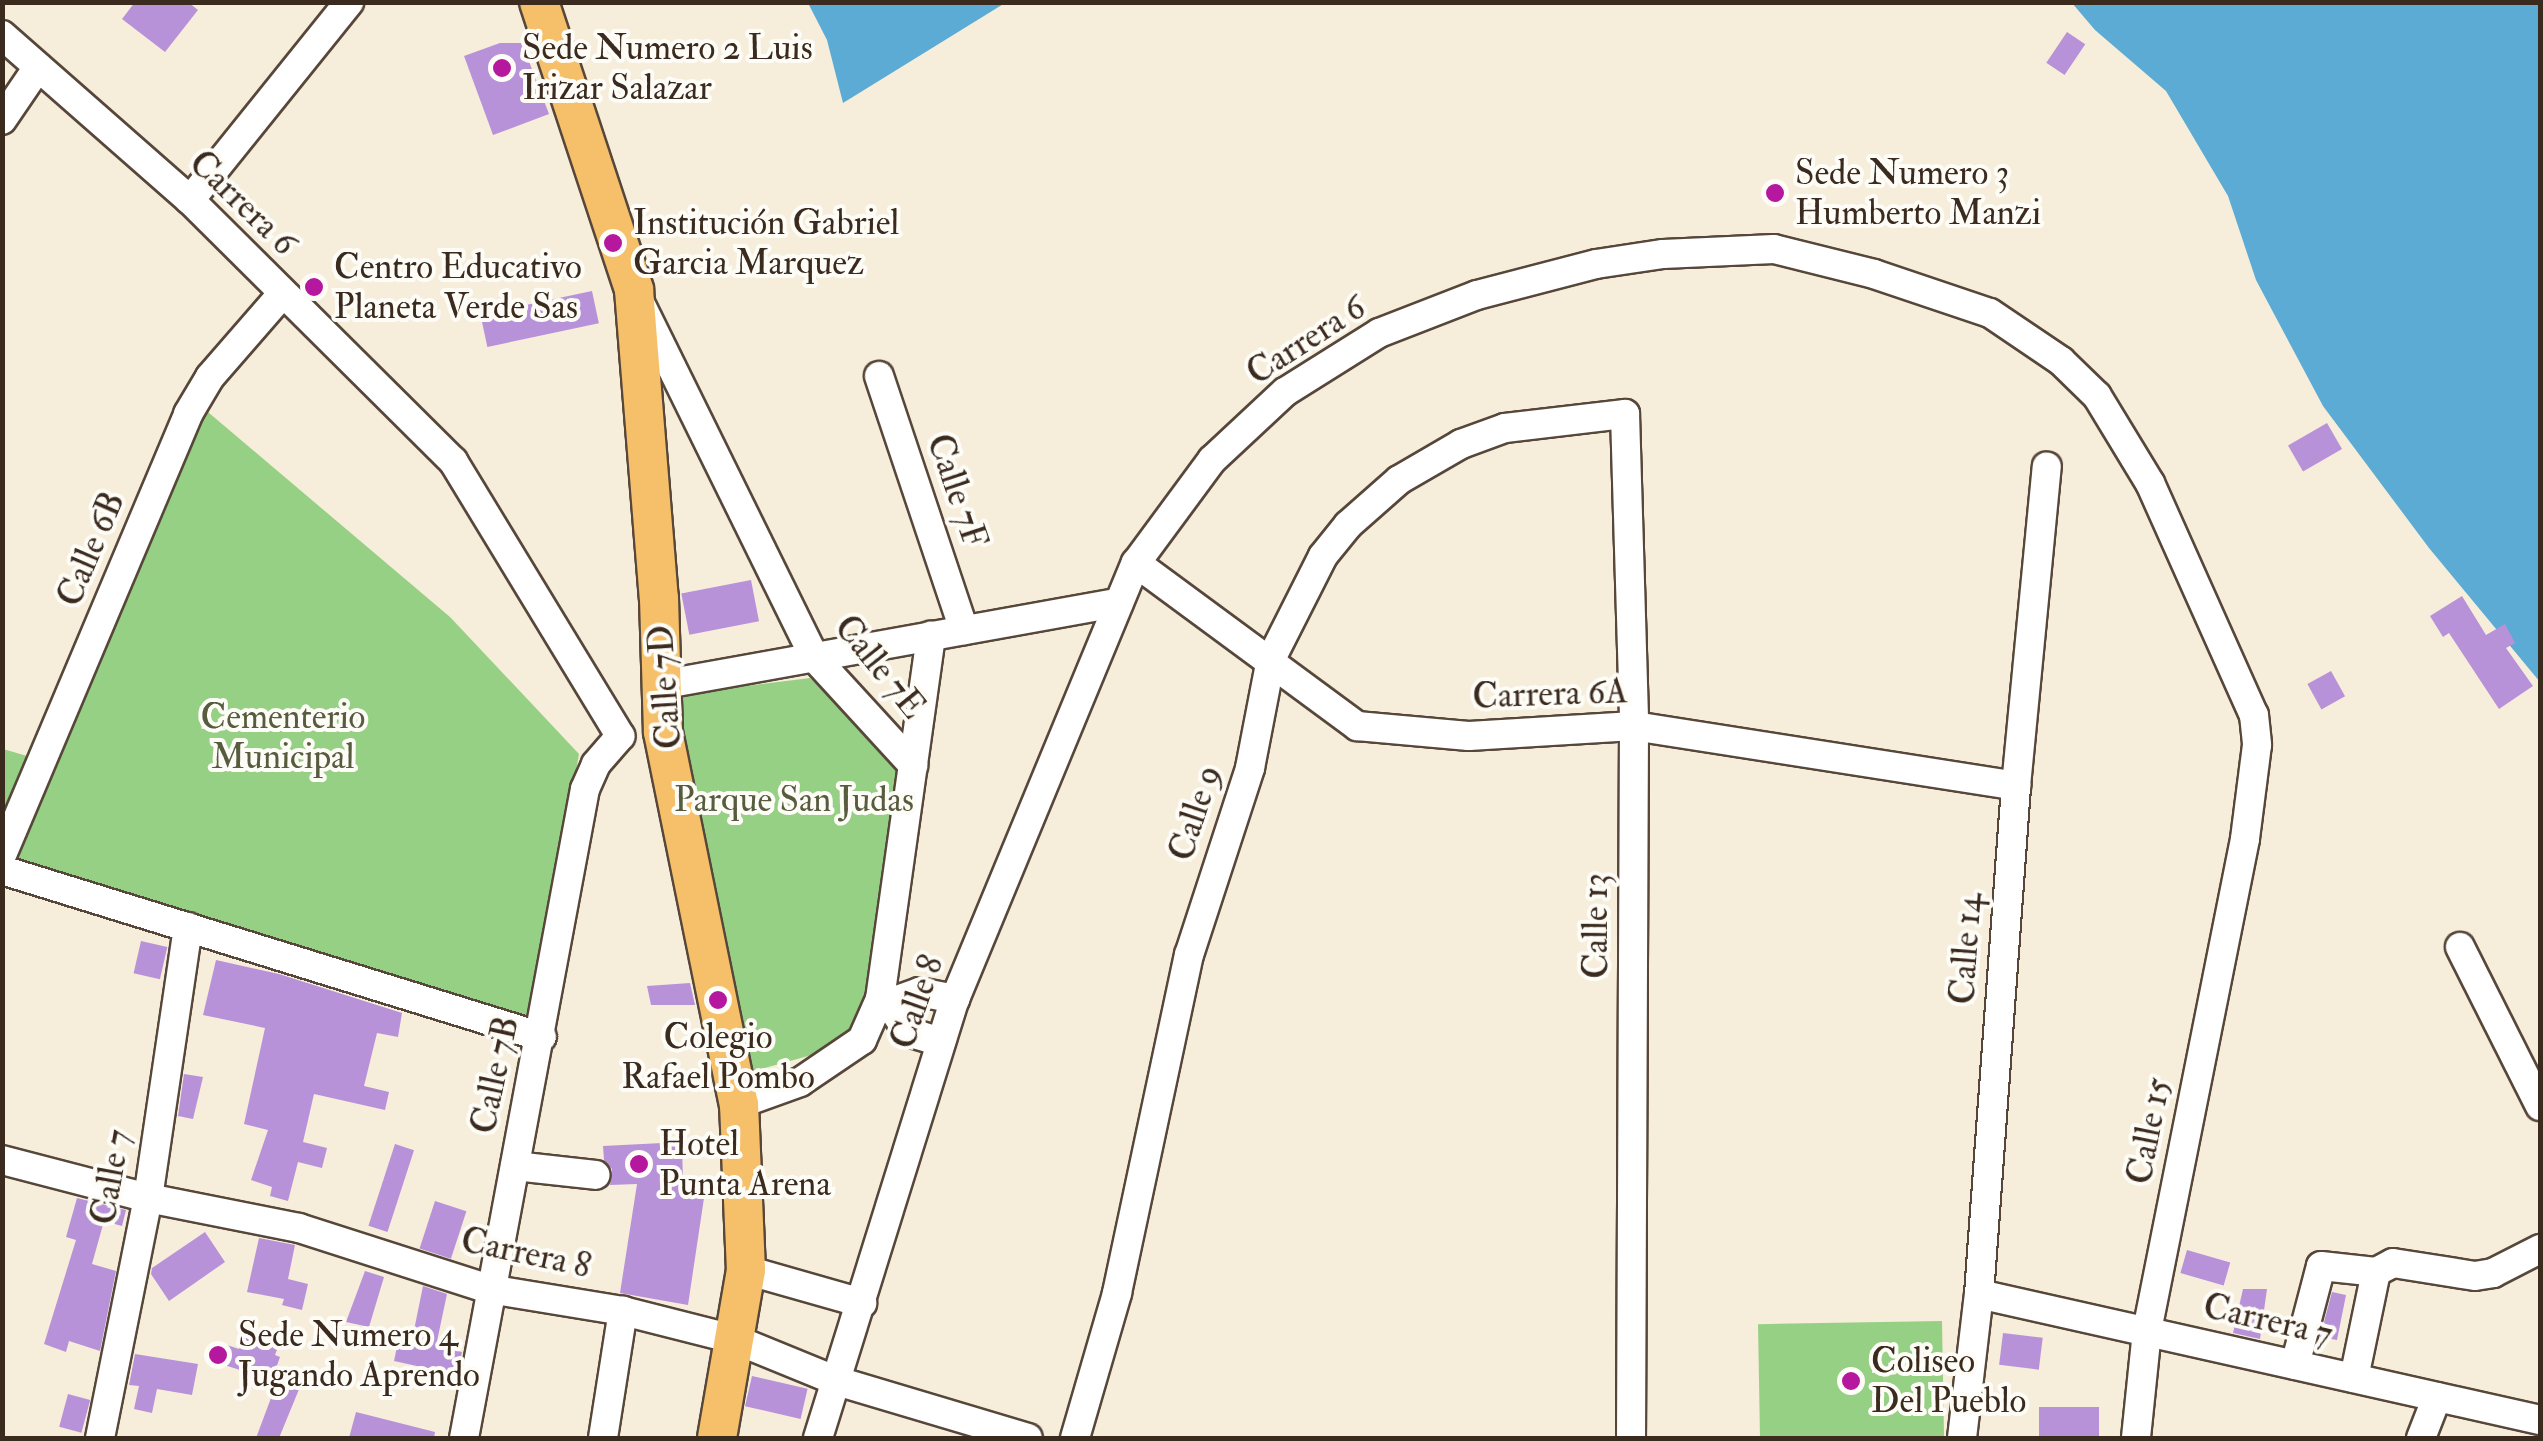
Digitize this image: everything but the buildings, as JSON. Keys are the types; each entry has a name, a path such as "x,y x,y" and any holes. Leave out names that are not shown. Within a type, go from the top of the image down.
{"main road":[{"name":"Calle 7D","path":"539,2 634,290 659,598 663,732 739,1104 746,1270 717,1438"}],"street":[{"path":"190,200 348,2"},
{"name":"Carrera 6","path":"2,35 190,200 453,462 620,736"},
{"path":"2,120 38,67"},
{"name":"Carrera 6","path":"1119,602 1136,563 1212,460 1285,392 1379,334 1476,295 1596,264 1662,254 1774,249 1874,274 1990,313 2060,360 2097,396 2150,483 2254,715 2258,745 2245,838"},
{"name":"Calle 7E","path":"634,290 814,656 913,765 884,1001 862,1040 800,1082 739,1104"},
{"name":"Calle 6B","path":"2,854 188,414 210,377 283,294"},
{"name":"Calle 7F","path":"879,376 964,630"},
{"name":"Calle 9","path":"1075,1438 1116,1293 1190,955 1250,768 1271,659 1322,556 1348,525 1398,480 1461,444 1504,428 1625,414"},
{"name":"Calle 13","path":"1625,414 1634,726 1631,1438"},
{"name":"Calle 14","path":"1962,1438 1979,1294 2016,786 2047,466"},
{"name":"Carrera 6A","path":"1136,563 1358,726 1469,736 1634,726 2016,786"},
{"path":"660,684 1119,602"},
{"name":"Calle 8","path":"818,1438 955,999 1119,602"},
{"path":"913,765 932,636"},
{"path":"620,736 663,732"},
{"name":"Calle 7B","path":"464,1438 586,789 596,764 620,736"},
{"name":"Calle 15","path":"2136,1438 2147,1332 2245,838"},
{"path":"2,870 542,1037"},
{"name":"Calle 7","path":"100,1438 148,1198 188,927"},
{"path":"2460,948 2540,1106"},
{"path":"941,1042 908,1032 884,1001 918,992 955,999"},
{"name":"Carrera 8","path":"2,1160 148,1198 299,1228 489,1289 623,1311 734,1338 837,1381 1028,1438"},
{"path":"514,1166 596,1175"},
{"path":"2296,1365 2321,1266 2376,1272 2392,1264 2475,1276 2493,1272 2540,1249"},
{"path":"746,1270 862,1303"},
{"path":"2354,1378 2376,1272"},
{"name":"Carrera 7","path":"1979,1294 2540,1420"},
{"path":"603,1438 623,1311"},
{"path":"2422,1438 2438,1397"}],"green space":[{"name":"Cementerio Municipal","path":"202,407 450,617 579,754 531,1023 11,863"},
{"name":"Parque San Judas","path":"810,678 900,763 875,964 854,1034 837,1048 743,1074 672,695"},
{"path":"3,749 27,756 3,831"},
{"name":"Coliseo Del Pueblo","path":"1942,1321 1944,1438 1760,1438 1758,1324"}],"water":[{"path":"808,3 1005,3 843,103 827,40"},
{"path":"2072,3 2540,3 2540,682 2429,548 2323,406 2256,280 2228,196 2166,91 2095,30"}],"place":[{"name":"Sede Numero 2 Luis Irizar Salazar","path":"502,68"},
{"name":"Sede Numero 3 Humberto Manzi","path":"1775,193"},
{"name":"Institución Gabriel Garcia Marquez","path":"613,243"},
{"name":"Centro Educativo Planeta Verde Sas","path":"314,287"},
{"name":"Colegio Rafael Pombo","path":"718,1000"},
{"name":"Hotel Punta Arena","path":"639,1164"},
{"name":"Sede Numero 4 Jugando Aprendo","path":"218,1355"},
{"name":"Coliseo Del Pueblo","path":"1851,1381"}]}
